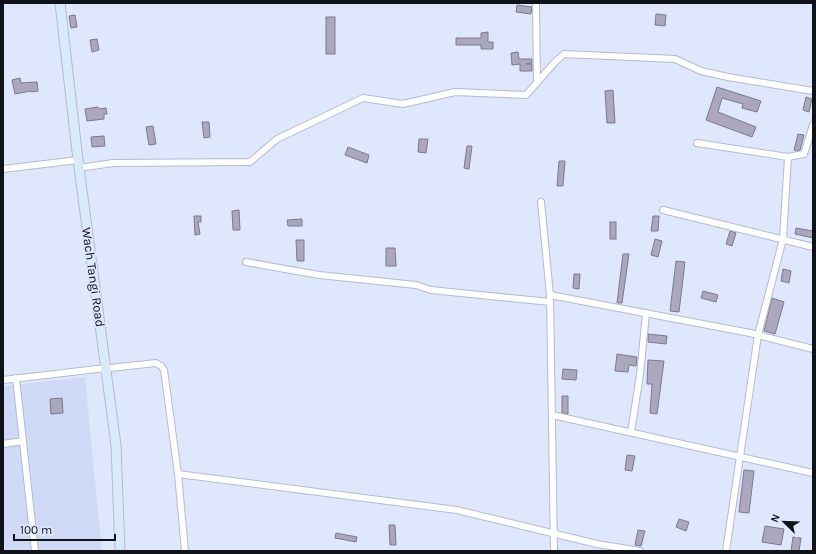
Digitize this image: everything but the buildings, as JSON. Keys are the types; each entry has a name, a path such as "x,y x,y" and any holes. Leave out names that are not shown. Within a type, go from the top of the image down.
{"main road":[{"name":"Wach Tangi Road","path":"60,3 78,164 108,368 116,446 120,551"}],"street":[{"path":"536,3 537,82"},
{"path":"3,169 113,163 250,162 276,139 363,98 403,104 455,92 526,95 554,62 564,54 675,59 701,71 813,91"},
{"path":"697,143 788,157 804,154 813,126"},
{"path":"726,551 758,335 783,239 788,157"},
{"path":"541,202 550,298 554,551"},
{"path":"663,210 813,247"},
{"path":"246,262 319,275 416,285 431,290 550,298 646,313 758,335 813,348"},
{"path":"631,432 640,375 646,313"},
{"path":"3,380 156,363 162,366 164,370 178,474 185,551"},
{"path":"16,378 35,551"},
{"path":"552,415 813,473"},
{"path":"3,444 23,441"},
{"path":"178,474 457,510 597,544 640,551"}],"shaded area":[{"path":"85,377 102,551 3,551 3,386"}]}
